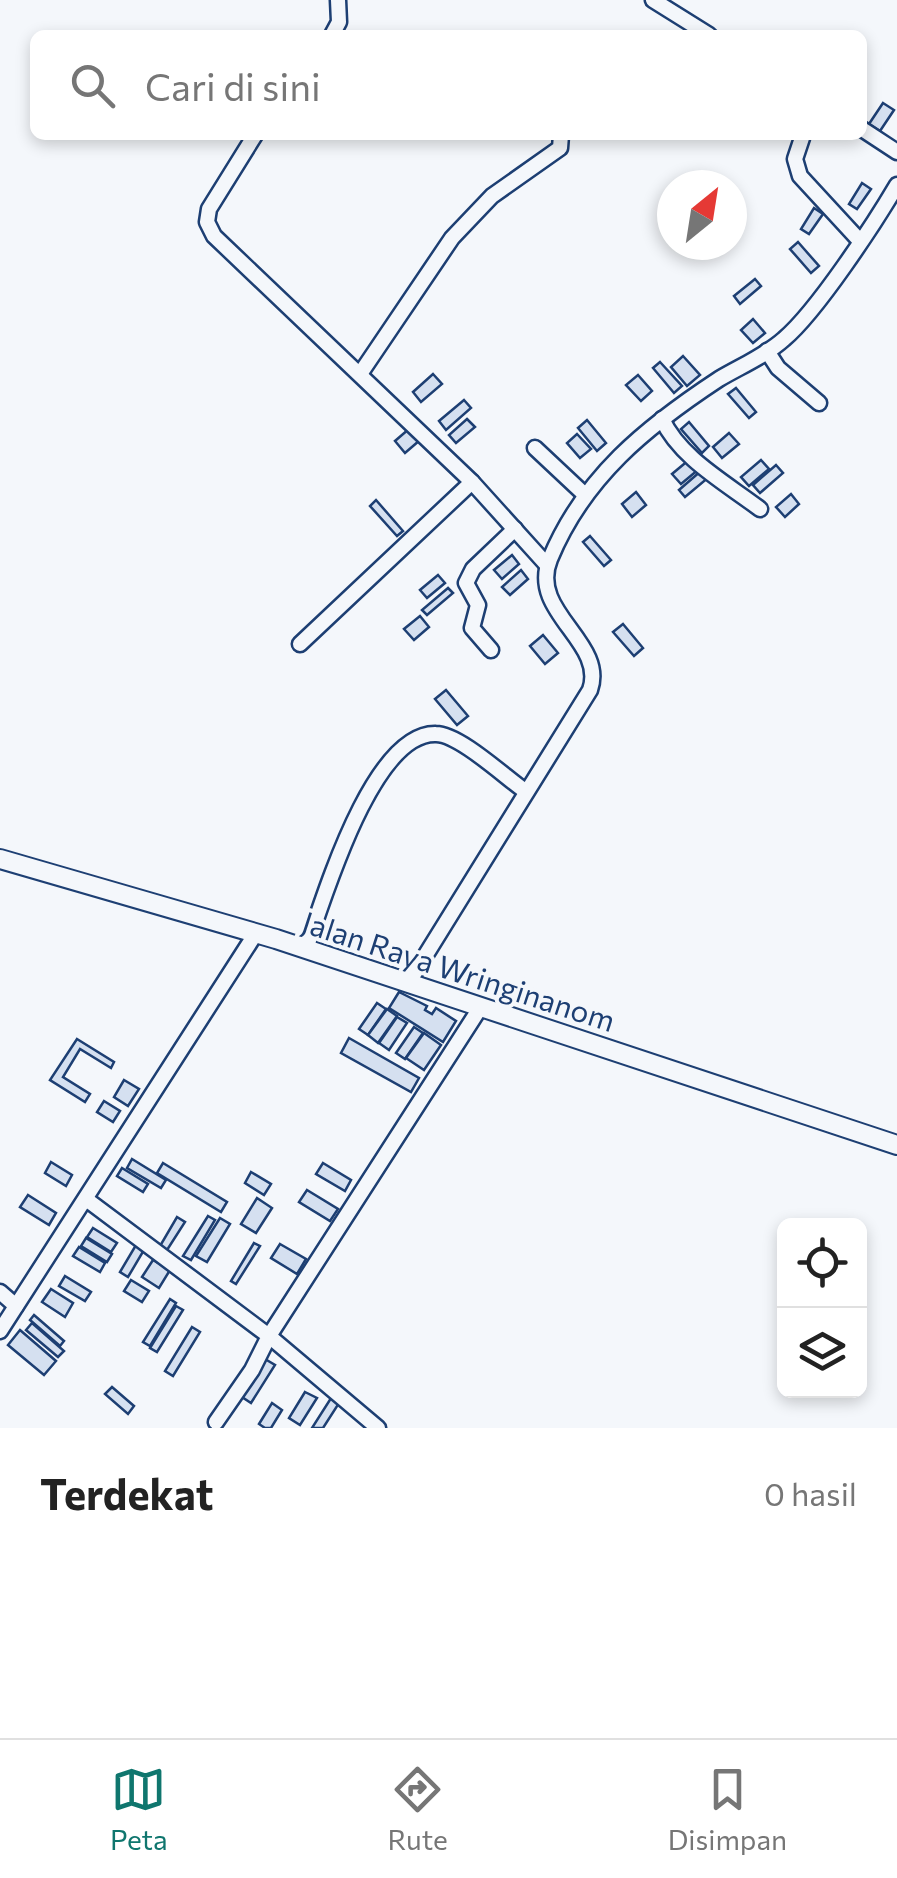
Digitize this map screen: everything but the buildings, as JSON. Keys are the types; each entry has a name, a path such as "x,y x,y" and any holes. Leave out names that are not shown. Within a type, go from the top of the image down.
{"main road":[{"name":"Jalan Raya Wringinanom","path":"0,859 256,933 897,1145"}],"street":[{"path":"336,30 338,0"},
{"path":"653,0 701,30"},
{"path":"867,132 897,152"},
{"path":"252,140 216,195 207,222 214,236 472,482 547,564 556,610 592,660 594,680 409,982"},
{"path":"360,374 452,238 492,196 560,148 561,140"},
{"path":"801,140 795,160 800,176 859,240"},
{"path":"547,564 583,493 662,418 768,351 801,320 897,185"},
{"path":"768,351 778,368 820,403"},
{"path":"662,418 675,440 704,468 760,508"},
{"path":"534,448 583,493"},
{"path":"300,644 472,482"},
{"path":"491,650 472,628 478,605 466,582 473,570 515,529"},
{"path":"306,949 347,830 374,786 414,741 438,734 452,738 525,792"},
{"path":"0,1331 256,933"},
{"path":"216,1422 480,1008"},
{"path":"86,1199 269,1336 378,1428"},
{"path":"0,1292 16,1306"}]}
